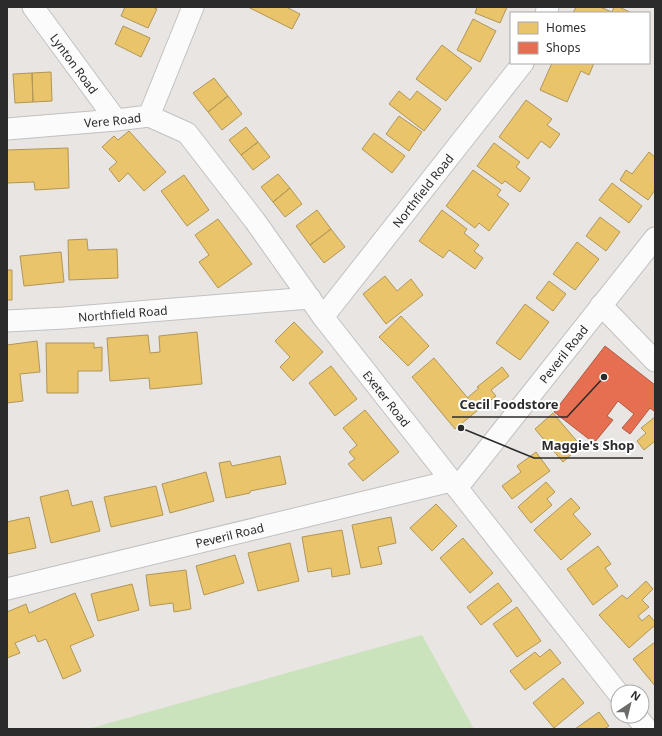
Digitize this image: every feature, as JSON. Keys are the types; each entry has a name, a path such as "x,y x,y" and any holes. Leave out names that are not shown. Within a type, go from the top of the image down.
{"street":[{"name":"Lynton Road","path":"33,7 116,120"},
{"name":"Vere Road","path":"7,129 149,116 193,7"},
{"name":"Northfield Road","path":"323,318 522,64"},
{"name":"Exeter Road","path":"149,116 187,133 255,221 323,318 611,684"},
{"name":"Peveril Road","path":"7,589 454,485 655,238"},
{"name":"Northfield Road","path":"7,321 64,318 310,298"},
{"path":"601,305 655,361"}],"green space":[{"path":"422,635 474,729 88,729"}],"building: Homes":[{"path":"125,7 153,7 157,9 148,28 121,16"},
{"path":"248,7 286,7 300,14 292,29"},
{"path":"477,7 507,7 500,23 475,13"},
{"path":"576,7 600,7 612,12 574,12"},
{"path":"614,7 619,7 630,12 612,12"},
{"path":"473,19 496,31 480,62 457,50"},
{"path":"123,26 150,38 141,57 115,44"},
{"path":"442,45 472,68 446,101 416,79"},
{"path":"552,64 594,64 589,75 581,71 567,102 540,90"},
{"path":"51,72 52,101 33,102 32,73"},
{"path":"32,73 33,102 15,103 13,74"},
{"path":"214,78 228,96 208,112 193,93"},
{"path":"399,91 410,100 417,91 441,109 424,131 389,104"},
{"path":"228,96 242,114 222,130 208,112"},
{"path":"526,100 552,119 547,125 560,134 550,148 541,141 528,159 499,137"},
{"path":"399,116 422,132 409,151 386,134"},
{"path":"246,127 258,142 241,155 229,140"},
{"path":"129,131 166,172 144,191 128,173 119,182 109,169 117,162 102,147 114,136 118,140"},
{"path":"374,133 405,156 392,173 362,149"},
{"path":"258,142 270,157 253,170 241,155"},
{"path":"494,143 520,162 516,167 530,178 520,192 505,181 502,184 477,166"},
{"path":"68,148 69,188 35,190 34,182 7,183 7,150"},
{"path":"649,152 655,157 655,190 648,200 620,180 626,170 632,174"},
{"path":"473,170 501,190 497,195 509,204 489,231 479,223 475,228 446,206"},
{"path":"278,174 290,188 273,202 261,187"},
{"path":"184,175 209,210 187,226 161,191"},
{"path":"612,183 642,206 629,223 599,200"},
{"path":"290,188 302,204 285,217 273,202"},
{"path":"317,210 331,229 310,245 296,226"},
{"path":"442,210 467,229 464,233 479,245 474,251 483,258 475,269 449,250 443,258 419,241"},
{"path":"600,217 620,232 606,251 586,236"},
{"path":"218,219 252,264 218,288 199,262 209,255 195,235"},
{"path":"331,229 345,247 324,263 310,245"},
{"path":"87,239 88,250 117,249 118,278 69,280 68,240"},
{"path":"577,242 599,259 575,290 553,274"},
{"path":"61,252 64,282 24,286 20,256"},
{"path":"7,270 12,270 12,300 7,300"},
{"path":"385,276 397,291 411,279 423,295 386,324 363,294"},
{"path":"549,281 566,294 553,311 536,298"},
{"path":"525,304 549,322 520,360 496,343"},
{"path":"401,316 429,346 408,366 379,337"},
{"path":"294,322 323,352 293,381 280,367 290,357 275,341"},
{"path":"197,332 202,384 150,389 149,378 110,381 107,338 148,335 150,353 160,352 159,336"},
{"path":"37,341 40,372 20,374 23,401 7,403 7,345"},
{"path":"46,343 94,343 94,348 102,347 102,371 78,371 78,393 47,393"},
{"path":"434,358 478,410 455,429 412,377"},
{"path":"331,366 357,399 335,416 309,383"},
{"path":"502,367 509,376 491,390 496,396 477,411 467,398 479,388 477,387"},
{"path":"365,410 399,452 363,481 348,464 355,459 349,452 357,445 343,428"},
{"path":"553,413 581,446 563,462 535,429"},
{"path":"655,417 655,441 644,450 637,441 646,433 641,428"},
{"path":"536,452 550,471 512,499 502,486 521,472 517,466"},
{"path":"280,456 286,484 250,491 250,493 226,498 219,463 230,461 232,466"},
{"path":"206,472 214,501 170,513 162,484"},
{"path":"546,482 555,492 547,499 552,505 531,523 518,507"},
{"path":"156,486 163,515 111,527 104,497"},
{"path":"68,490 72,506 92,501 100,531 51,543 40,497"},
{"path":"571,498 580,508 573,514 591,534 561,560 534,530"},
{"path":"436,504 457,526 432,551 410,528"},
{"path":"29,517 36,548 7,554 7,522"},
{"path":"391,517 396,543 378,547 382,564 361,568 352,525"},
{"path":"342,530 350,574 332,577 331,568 308,572 302,537"},
{"path":"463,538 493,573 470,593 440,558"},
{"path":"290,543 299,581 258,591 248,553"},
{"path":"598,546 611,564 605,568 618,586 593,605 567,569"},
{"path":"235,555 244,583 204,595 196,566"},
{"path":"186,570 191,609 174,612 173,603 150,606 146,575"},
{"path":"646,581 653,589 642,600 649,607 638,616 642,621 649,615 655,622 655,625 629,648 599,615 622,595 627,599"},
{"path":"498,583 512,601 481,625 467,607"},
{"path":"132,584 139,610 98,621 91,594"},
{"path":"75,593 94,636 70,646 81,671 63,679 46,639 38,642 35,635 15,643 20,653 7,658 7,612 26,604 29,613"},
{"path":"517,607 541,641 517,657 493,624"},
{"path":"655,642 655,686 633,659"},
{"path":"550,649 561,663 525,690 510,671 535,652 540,657"},
{"path":"563,678 584,703 554,728 533,703"},
{"path":"599,712 609,726 604,729 575,729"}],"building: Shops":[{"path":"605,346 655,385 655,410 654,411 650,408 630,434 622,428 634,414 618,401 607,416 613,420 594,443 554,412"}],"place":[{"name":"Cecil Foodstore","path":"604,377"},
{"name":"Maggie's Shop","path":"461,428"}]}
